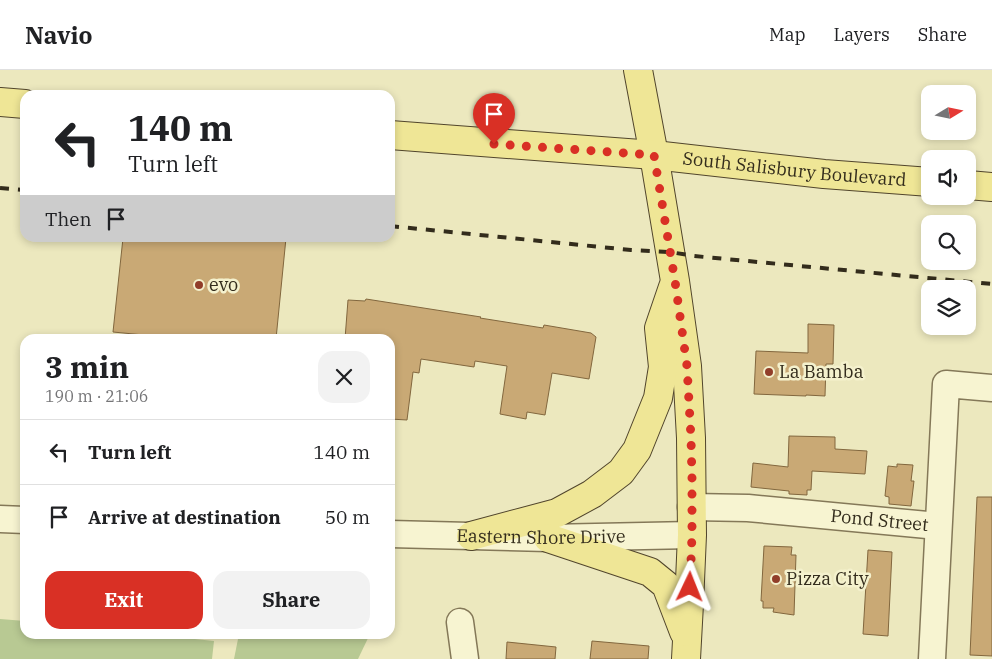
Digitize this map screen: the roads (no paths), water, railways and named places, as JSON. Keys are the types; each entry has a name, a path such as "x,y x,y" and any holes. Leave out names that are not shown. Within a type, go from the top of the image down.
{"main road":[{"path":"638,70 675,281 687,366 691,438 692,535 686,649"},
{"path":"0,102 20,104"},
{"name":"South Salisbury Boulevard","path":"395,135 654,155 824,174 921,181"},
{"path":"976,186 992,187"},
{"path":"471,536 557,513 592,494 620,472 637,450 658,398 663,366 660,328 675,281"},
{"path":"548,538 650,572 666,585 686,649"}],"street":[{"name":"Pond Street","path":"691,507 748,508 938,526 946,384 992,388"},
{"path":"0,519 20,520"},
{"path":"932,659 938,526"},
{"name":"Eastern Shore Drive","path":"395,534 548,538 692,535"},
{"path":"460,622 465,659"}],"railway":[{"path":"0,188 20,190"},
{"path":"395,226 992,284"}],"place":[{"name":"evo","path":"199,285"},
{"name":"La Bamba","path":"769,372"},
{"name":"Pizza City","path":"776,579"}]}
